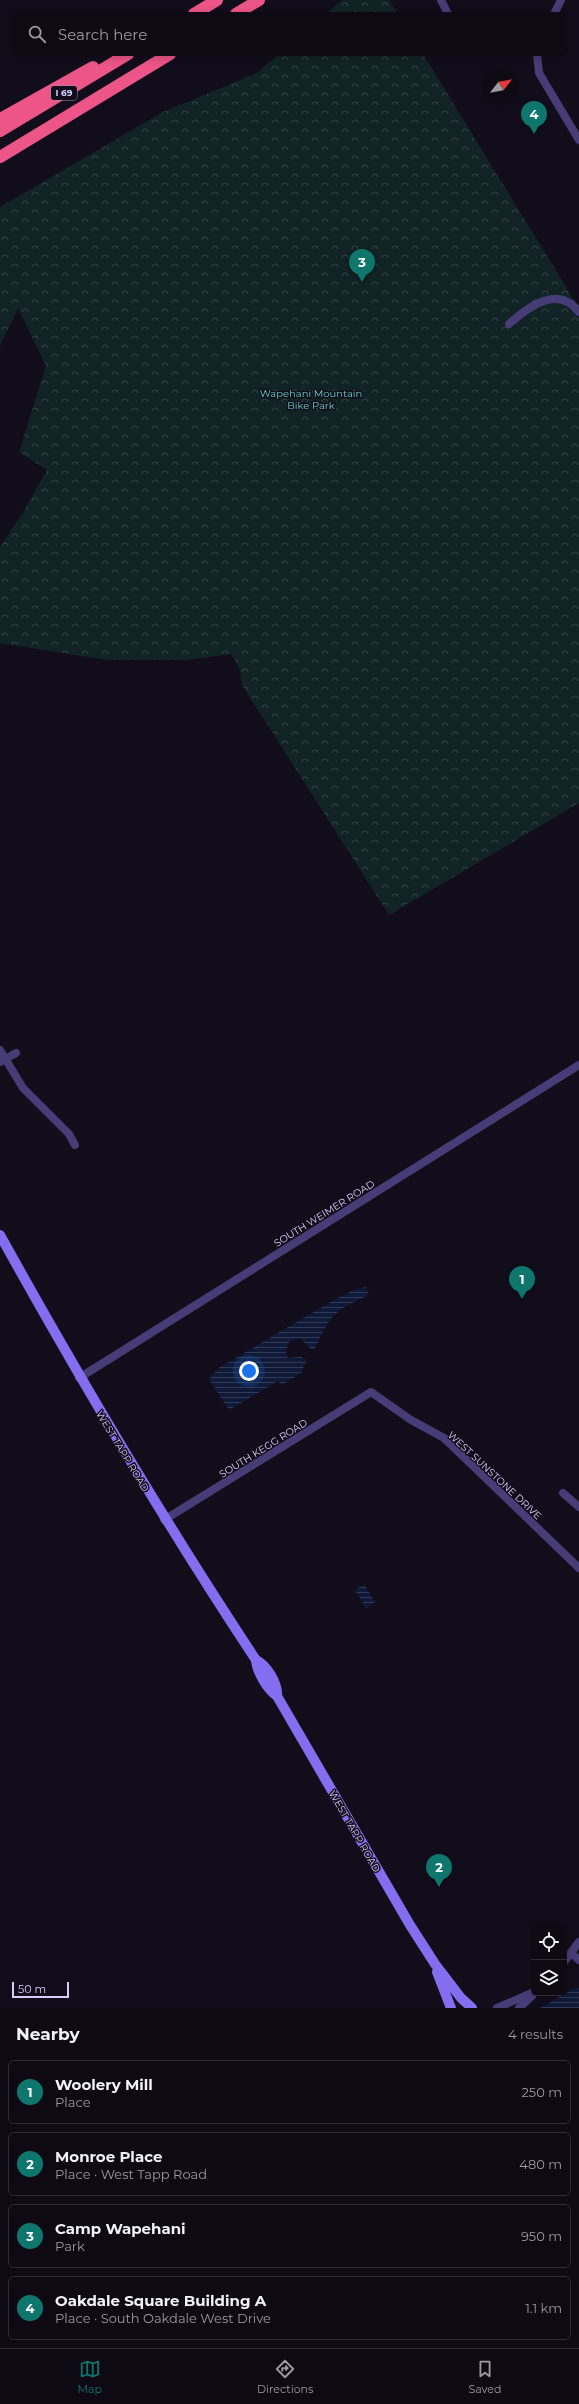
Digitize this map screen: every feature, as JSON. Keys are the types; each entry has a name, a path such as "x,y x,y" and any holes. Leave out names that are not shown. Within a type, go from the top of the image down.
{"highway":[{"path":"197,12 217,0"},
{"path":"239,12 259,0"},
{"path":"0,119 81,72 117,56"},
{"name":"I 69","path":"0,131 125,56"},
{"name":"I 69","path":"0,157 167,56"},
{"path":"0,161 46,129"}],"main road":[{"name":"WEST TAPP ROAD","path":"0,1235 80,1378 164,1520 256,1660 262,1664 272,1678 277,1688 277,1696 359,1838 435,1964 460,1998 472,2008"},
{"name":"WEST TAPP ROAD","path":"435,1964 452,2008"}],"street":[{"path":"441,0 447,12"},
{"path":"555,12 561,0"},
{"path":"537,56 537,67 579,140"},
{"path":"509,324 536,303 557,298 573,304 579,312"},
{"path":"0,1050 3,1061 23,1088 69,1134 75,1145"},
{"path":"3,1061 16,1053"},
{"name":"SOUTH WEIMER ROAD","path":"80,1378 579,1065"},
{"name":"SOUTH KEGG ROAD","path":"164,1520 371,1392"},
{"name":"WEST SUNSTONE DRIVE","path":"371,1392 411,1420 444,1438 579,1568"},
{"path":"563,1493 579,1508"},
{"path":"566,1960 579,1942"},
{"path":"571,1953 579,1960"},
{"path":"497,2008 531,1994"},
{"path":"519,2008 531,1996"}],"green space":[{"path":"342,0 389,0 397,12 328,12"},
{"name":"Wapehani Mountain Bike Park","path":"277,56 424,56 579,308 579,803 389,915 242,685 240,669 231,654 188,660 107,660 0,643 0,547 22,514 47,470 19,452 46,366 18,308 0,346 0,207 163,112 257,73"}],"water":[{"path":"366,1287 369,1295 348,1305 335,1315 325,1328 315,1348 312,1350 300,1338 289,1342 286,1352 288,1358 301,1357 307,1360 301,1373 282,1385 278,1381 229,1410 209,1379 220,1367 336,1299 354,1290"},
{"path":"364,1584 375,1602 366,1608 355,1590"},
{"path":"575,1988 579,1988 579,2008 540,2008 561,1996 567,1996 567,1993"}],"place":[{"name":"Oakdale Square Building A","path":"534,134"},
{"name":"Camp Wapehani","path":"362,282"},
{"name":"Woolery Mill","path":"522,1299"},
{"name":"Monroe Place","path":"439,1887"}]}
